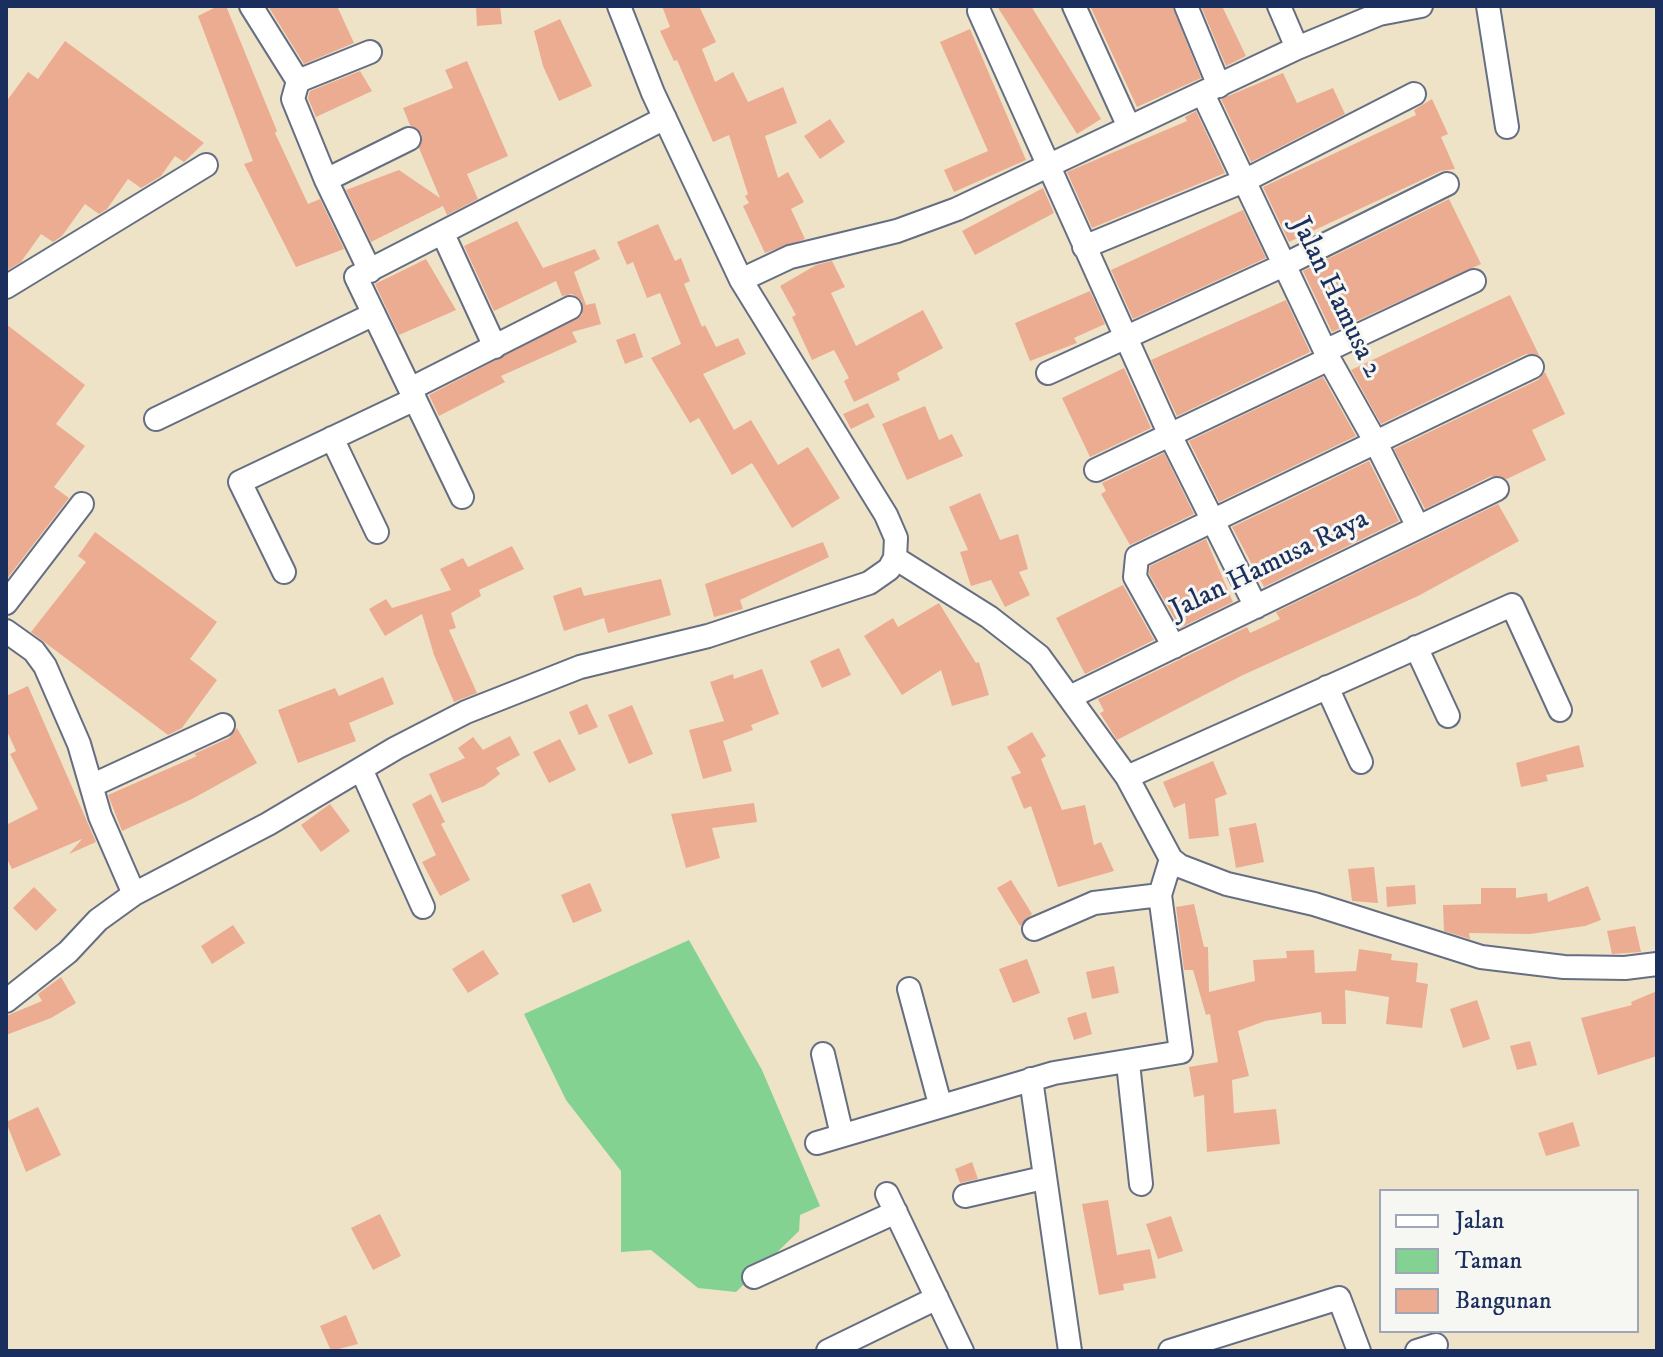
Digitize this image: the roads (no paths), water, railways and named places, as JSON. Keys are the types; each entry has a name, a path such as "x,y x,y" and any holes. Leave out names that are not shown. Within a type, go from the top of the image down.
{"street":[{"path":"251,6 298,81 293,99 326,180 370,271"},
{"path":"6,1001 68,952 98,920 134,894 495,699 580,667 708,636 869,583 883,575 895,558 896,538 886,515 741,280 665,118 619,6"},
{"path":"1074,6 1129,127"},
{"name":"Jalan Hamusa 2","path":"1186,6 1211,90 1244,181 1327,355 1418,527"},
{"path":"1279,6 1297,48"},
{"path":"741,280 790,257 897,231 1048,168 1378,10 1421,6"},
{"path":"1488,6 1507,127"},
{"path":"979,11 1169,433 1256,607"},
{"path":"298,81 370,52"},
{"path":"1084,247 1244,181 1414,94"},
{"path":"462,497 356,277 665,118"},
{"path":"326,180 409,139"},
{"path":"6,287 206,165"},
{"path":"1048,373 1284,265 1447,184"},
{"path":"443,234 495,347"},
{"path":"1096,470 1474,281"},
{"path":"284,572 240,482 332,438 570,308"},
{"path":"156,419 374,314"},
{"path":"1174,647 1135,577 1137,557 1532,367"},
{"path":"332,438 377,532"},
{"name":"Jalan Hamusa Raya","path":"1070,697 1497,489"},
{"path":"6,603 82,504"},
{"path":"895,558 989,617 1030,649 1054,673 1127,777 1171,859 1227,884 1314,904 1481,957 1564,967 1625,968 1657,964"},
{"path":"1127,777 1512,605 1560,710"},
{"path":"6,631 34,651 45,666 93,785 100,816 134,894"},
{"path":"1416,647 1448,716"},
{"path":"1327,687 1361,762"},
{"path":"93,785 223,725"},
{"path":"361,769 423,907"},
{"path":"817,1143 1031,1079 1181,1052 1160,895 1171,859"},
{"path":"1034,929 1094,903 1160,895"},
{"path":"909,989 940,1104"},
{"path":"823,1054 842,1135"},
{"path":"1128,1063 1141,1184"},
{"path":"1031,1079 1062,1348"},
{"path":"965,1196 1043,1178"},
{"path":"754,1277 892,1203 962,1351"},
{"path":"828,1351 937,1298"},
{"path":"1170,1351 1339,1298 1359,1351"}]}
